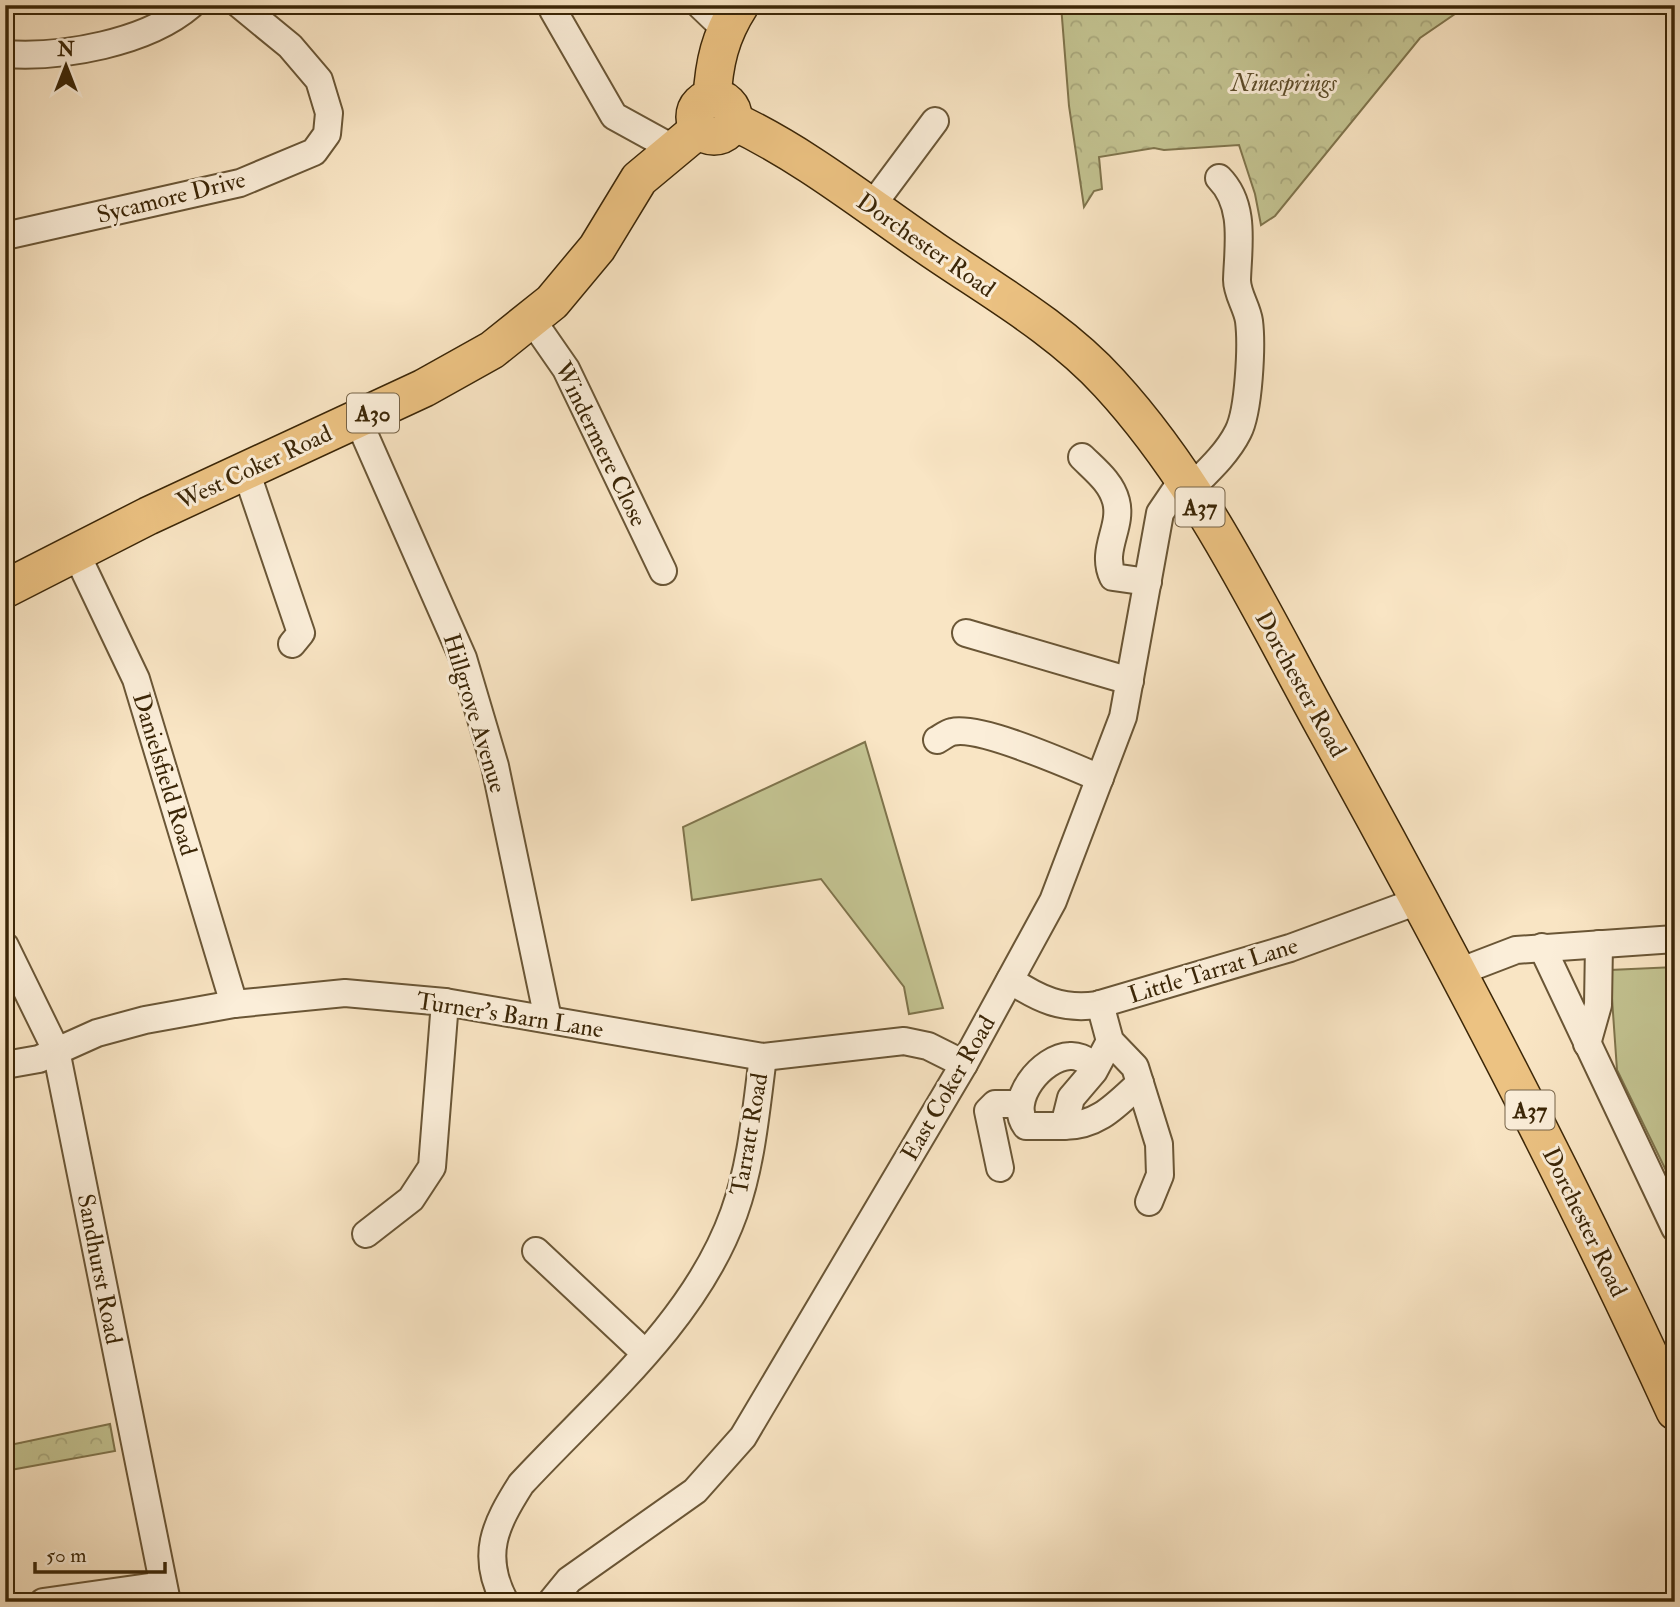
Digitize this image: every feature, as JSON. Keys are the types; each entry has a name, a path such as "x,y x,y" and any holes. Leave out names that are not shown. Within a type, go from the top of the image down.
{"highway":[{"path":"704,125 721,13"},
{"name":"Dorchester Road","path":"704,125 783,145 1050,330 1107,380 1137,415 1186,484 1235,564 1457,973 1550,1149 1675,1411"},
{"name":"West Coker Road","path":"5,589 75,551 358,420 462,368 532,320 577,275 639,179 704,125"}],"street":[{"path":"5,54 37,56 125,40 181,14 191,5"},
{"name":"Sycamore Drive","path":"5,236 240,183 314,152 327,134 329,113 319,80 290,46 240,5"},
{"path":"561,5 553,10 614,116 704,125"},
{"path":"871,207 935,121"},
{"name":"East Coker Road","path":"551,1602 569,1580 695,1491 743,1437 964,1064 1053,901 1123,717 1160,513 1186,484 1218,460 1239,430 1251,359 1249,319 1237,283 1240,237 1234,205 1227,186 1219,178"},
{"name":"Windermere Close","path":"532,320 566,369 663,572"},
{"name":"Hillgrove Avenue","path":"358,420 463,658 495,766 548,1019"},
{"path":"1082,457 1106,481 1117,503 1108,560 1113,577 1148,582"},
{"path":"247,471 301,633 292,644"},
{"name":"Danielsfield Road","path":"75,551 136,679 234,1004"},
{"path":"966,633 1130,681"},
{"path":"937,740 951,732 967,732 1046,755 1100,778"},
{"name":"Little Tarrat Lane","path":"1010,980 1046,1002 1064,1008 1100,1004 1290,948 1418,901"},
{"path":"1457,973 1506,953 1542,947 1675,939"},
{"path":"1587,1044 1598,1005 1599,944"},
{"name":"Sandhurst Road","path":"5,946 56,1050 165,1593"},
{"path":"1542,947 1675,1228"},
{"name":"Turner's Barn Lane","path":"5,1065 39,1059 97,1033 145,1020 234,1004 345,993 445,1002 763,1056 904,1041 928,1046 964,1064"},
{"path":"365,1234 411,1199 432,1167 445,1002"},
{"path":"1100,1004 1110,1041 1116,1051 1131,1060 1159,1144 1160,1175 1149,1202"},
{"path":"1064,1126 1071,1098 1097,1066 1110,1041"},
{"path":"1097,1066 1074,1055 1054,1060 1028,1083 1020,1104 1021,1120 1026,1126 1084,1126 1140,1083"},
{"name":"Tarratt Road","path":"505,1602 494,1581 491,1545 504,1511 522,1484 667,1329 701,1280 733,1215 748,1164 763,1056"},
{"path":"1000,1168 988,1111 995,1104 1020,1104"},
{"path":"536,1251 645,1353"},
{"path":"43,1602 165,1593"}],"green space":[{"name":"Ninesprings","path":"1061,5 1468,5 1420,38 1275,216 1261,225 1255,194 1239,145 1164,150 1154,148 1099,157 1102,189 1094,191 1084,207 1069,106"},
{"path":"865,742 943,1008 909,1014 904,987 821,879 692,900 683,827"},
{"path":"1675,967 1675,1189 1617,1070 1610,970"},
{"path":"110,1424 115,1451 5,1471 5,1446"}]}
